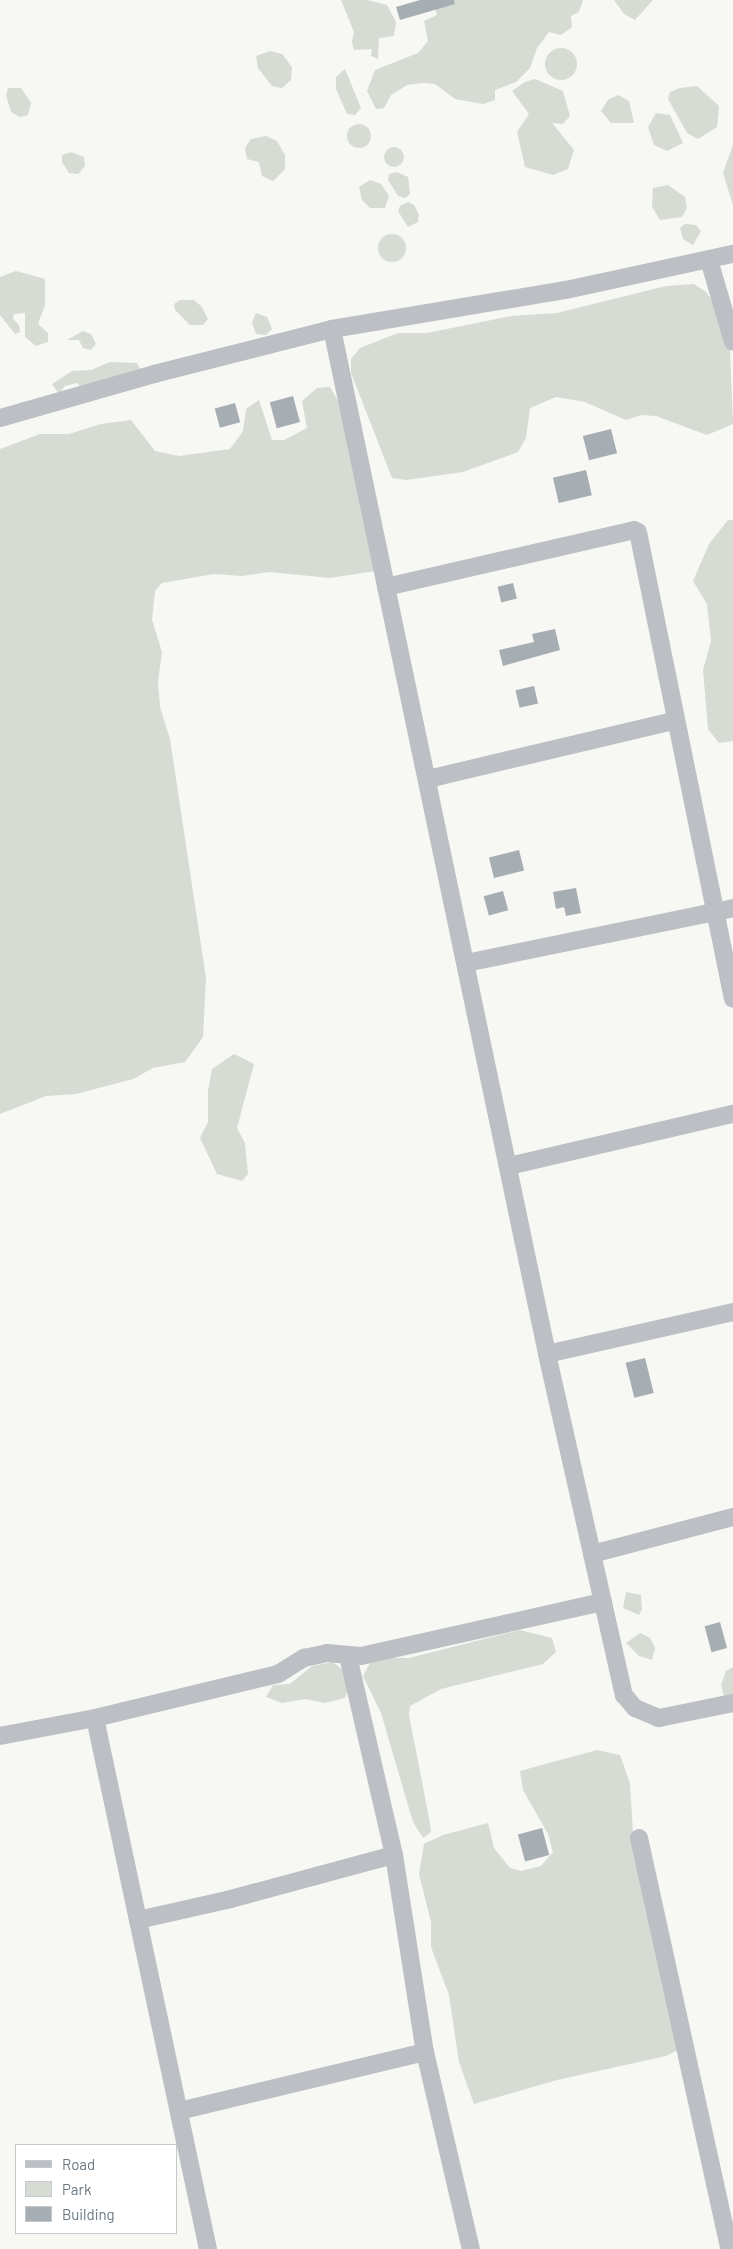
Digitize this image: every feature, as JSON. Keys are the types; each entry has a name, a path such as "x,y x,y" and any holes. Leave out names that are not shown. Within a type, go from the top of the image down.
{"street":[{"path":"0,418 154,374 332,329 566,290 733,254"},
{"path":"709,260 733,342"},
{"path":"332,329 428,779 547,1354 624,1695 635,1708 659,1718 733,1703"},
{"path":"386,587 636,530 674,721 733,998"},
{"path":"428,779 674,721"},
{"path":"466,963 733,908"},
{"path":"509,1166 733,1114"},
{"path":"547,1354 733,1312"},
{"path":"592,1554 733,1517"},
{"path":"0,1736 95,1718 278,1674 304,1658 327,1653 361,1656 603,1602"},
{"path":"348,1656 394,1855 425,2052 466,2248"},
{"path":"95,1718 208,2249"},
{"path":"639,1838 729,2249"},
{"path":"138,1920 227,1900 394,1855"},
{"path":"179,2111 425,2052"}],"green space":[{"path":"341,0 367,0 387,5 396,22 394,36 379,38 378,59 371,56 372,49 354,50 352,42 354,32"},
{"path":"432,0 583,0 579,12 571,16 572,27 561,35 549,32 537,48 530,68 516,82 495,90 495,100 483,104 455,99 435,84 422,83 407,85 391,95 384,108 376,109 367,91 375,70 418,53 428,41 424,21 437,15"},
{"path":"614,0 653,0 635,20 624,14"},
{"path":"561,48 567,49 572,53 576,58 576,70 572,75 567,79 561,80 555,79 550,75 546,70 545,64 546,58 550,53 555,49"},
{"path":"270,51 282,54 292,67 291,80 282,88 272,86 258,68 256,56"},
{"path":"345,69 361,108 355,115 347,114 336,89 336,77"},
{"path":"535,79 563,91 570,116 563,124 552,123 574,150 568,169 553,175 525,167 517,132 529,114 512,91 525,82"},
{"path":"697,86 719,106 717,127 698,139 687,133 668,99 670,92 680,88"},
{"path":"8,88 21,88 31,103 28,115 20,117 11,112 6,95"},
{"path":"618,95 629,101 634,123 611,123 601,111 608,100"},
{"path":"656,113 670,115 683,143 667,151 654,145 648,127"},
{"path":"359,124 368,127 371,136 368,145 359,148 350,145 347,136 350,127"},
{"path":"266,136 277,141 285,155 285,169 273,181 262,176 259,162 247,159 245,148 251,139"},
{"path":"733,145 733,205 723,173"},
{"path":"394,147 401,150 404,157 401,164 394,167 387,164 384,157 387,150"},
{"path":"71,152 84,157 85,166 78,174 69,173 62,162 62,155"},
{"path":"397,172 408,177 410,194 405,198 398,196 388,180 389,174"},
{"path":"370,180 381,184 389,196 385,208 370,208 362,200 359,187"},
{"path":"668,185 685,197 687,208 682,217 660,220 652,207 653,188"},
{"path":"408,202 414,205 419,215 418,222 408,227 398,211 400,206"},
{"path":"685,224 696,225 701,231 693,245 683,239 680,228"},
{"path":"392,234 402,238 406,248 402,258 392,262 382,258 378,248 382,238"},
{"path":"16,271 45,279 45,305 38,324 48,333 48,342 36,346 25,337 25,313 14,314 13,319 19,325 20,332 15,334 0,315 0,277"},
{"path":"694,284 706,292 716,305 730,349 733,424 707,435 656,416 641,415 626,420 585,402 556,397 530,408 526,438 518,452 463,472 406,480 392,478 351,373 351,359 360,348 398,333 427,333 511,316 557,313 666,286"},
{"path":"180,300 194,300 202,307 208,319 203,325 190,325 175,310 174,304"},
{"path":"256,313 267,317 272,329 266,335 256,334 252,323"},
{"path":"83,331 91,334 96,344 91,350 83,348 79,340 67,340"},
{"path":"110,362 137,363 143,375 87,393 77,383 65,386 59,394 52,384 72,371 91,370"},
{"path":"330,387 345,413 375,571 330,578 269,572 242,576 214,574 162,583 155,591 152,620 162,652 158,682 160,707 170,739 206,978 203,1037 185,1062 153,1068 133,1079 76,1094 46,1096 0,1114 0,449 40,434 69,434 101,424 131,420 155,451 179,456 230,449 243,431 246,409 259,400 272,440 284,440 307,428 302,401 317,388"},
{"path":"728,520 733,520 733,741 719,743 708,729 703,670 711,641 707,604 693,581 709,544"},
{"path":"234,1054 254,1064 237,1128 245,1143 248,1174 242,1181 217,1174 200,1138 208,1122 208,1091 212,1069"},
{"path":"626,1592 641,1595 642,1609 639,1615 623,1608"},
{"path":"520,1630 552,1638 556,1652 543,1664 441,1689 410,1706 409,1715 431,1832 423,1838 413,1822 381,1713 363,1676 370,1663 387,1658 409,1658"},
{"path":"640,1633 650,1638 655,1648 652,1660 639,1656 626,1643"},
{"path":"333,1662 352,1678 345,1698 325,1703 305,1699 282,1703 266,1697 273,1685 290,1684 312,1666"},
{"path":"733,1667 733,1707 726,1703 721,1685 726,1671"},
{"path":"597,1750 620,1755 630,1783 634,1850 682,2048 666,2056 557,2080 474,2104 459,2062 449,1995 431,1947 431,1922 419,1874 424,1844 443,1835 488,1823 494,1848 510,1868 521,1871 541,1866 553,1852 548,1834 523,1790 520,1771"}],"building":[{"path":"420,0 454,0 455,4 400,20 396,7"},
{"path":"293,396 300,422 277,428 270,402"},
{"path":"235,403 240,422 220,428 215,408"},
{"path":"611,429 617,453 589,460 583,436"},
{"path":"586,470 592,495 559,503 553,478"},
{"path":"513,583 517,599 501,602 497,587"},
{"path":"555,629 560,650 503,666 499,650 534,642 532,634"},
{"path":"534,686 538,704 520,708 515,690"},
{"path":"519,850 524,870 494,878 489,857"},
{"path":"576,888 581,913 566,916 564,907 556,909 553,892"},
{"path":"503,891 508,910 489,915 484,896"},
{"path":"645,1358 654,1393 634,1398 626,1363"},
{"path":"720,1622 727,1648 712,1652 705,1626"},
{"path":"542,1828 549,1855 525,1862 518,1834"}]}
